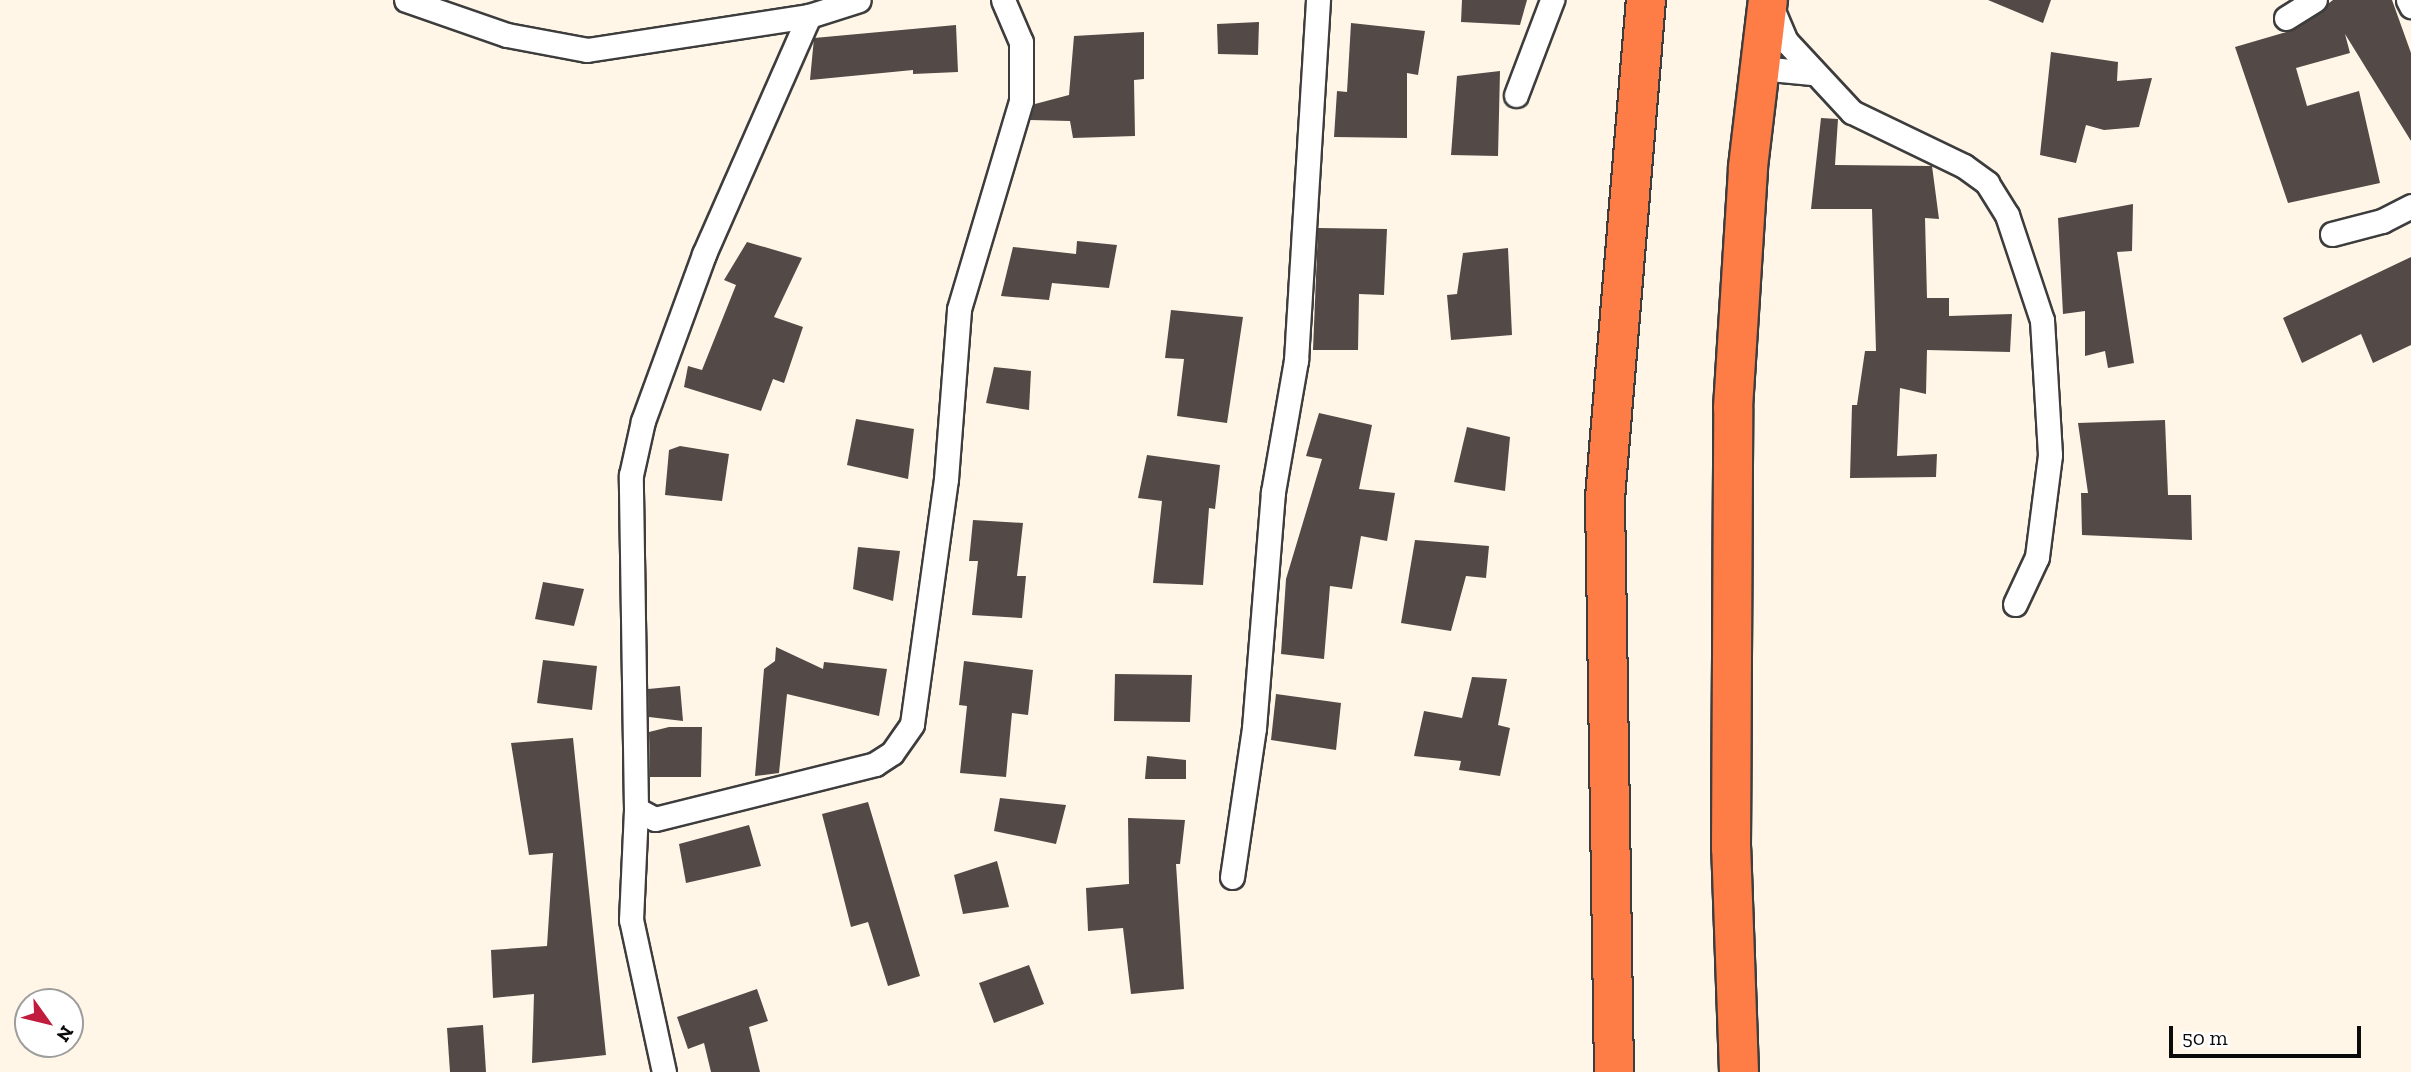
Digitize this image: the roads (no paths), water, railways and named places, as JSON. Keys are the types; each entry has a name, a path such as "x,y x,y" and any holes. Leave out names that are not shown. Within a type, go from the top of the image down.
{"highway":[{"path":"1615,1072 1605,498 1646,0"},
{"path":"1739,1072 1731,848 1733,408 1760,68 1768,0"}],"street":[{"path":"406,0 495,32 587,50 809,16 859,0"},
{"path":"636,809 654,819 875,764 892,753 912,724 946,479 958,309 1021,101 1021,42 1003,0"},
{"path":"1232,877 1254,728 1273,492 1296,360 1318,0"},
{"path":"1517,95 1552,0"},
{"path":"1768,0 1786,41 1812,73 1852,112 1964,166 1987,183 2025,259 2042,320 2050,455 2037,557 2015,604"},
{"path":"2286,18 2315,0"},
{"path":"2408,0 2411,6"},
{"path":"664,1072 631,920 636,809 628,505 636,449 704,254 809,16"},
{"path":"1760,68 1812,73"},
{"path":"2332,234 2382,221 2411,206"}]}
